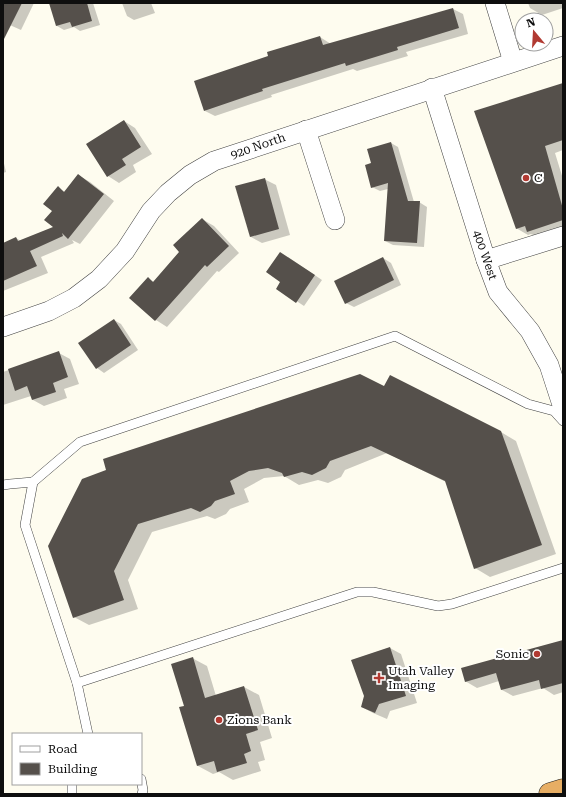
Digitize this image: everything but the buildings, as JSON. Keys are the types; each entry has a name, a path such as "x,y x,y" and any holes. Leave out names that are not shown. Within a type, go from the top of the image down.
{"highway":[{"path":"550,794 563,790"}],"street":[{"path":"495,3 513,62"},
{"name":"920 North","path":"3,327 49,311 74,298 99,279 125,251 151,211 168,193 190,175 214,160 563,46"},
{"name":"400 West","path":"432,88 486,260 498,292 530,331 549,365 563,408"},
{"path":"306,130 335,220"},
{"path":"486,260 563,236"}],"lane":[{"path":"3,485 33,482 80,442 395,336 528,404 554,411 563,421"},
{"path":"33,482 25,525 76,683 88,733"},
{"path":"76,683 357,592 373,592 438,606 452,604 563,568"}],"place":[{"name":"C","path":"526,178"},
{"name":"Sonic","path":"537,654"},
{"name":"Utah Valley Imaging","path":"379,678"},
{"name":"Zions Bank","path":"219,720"}]}
